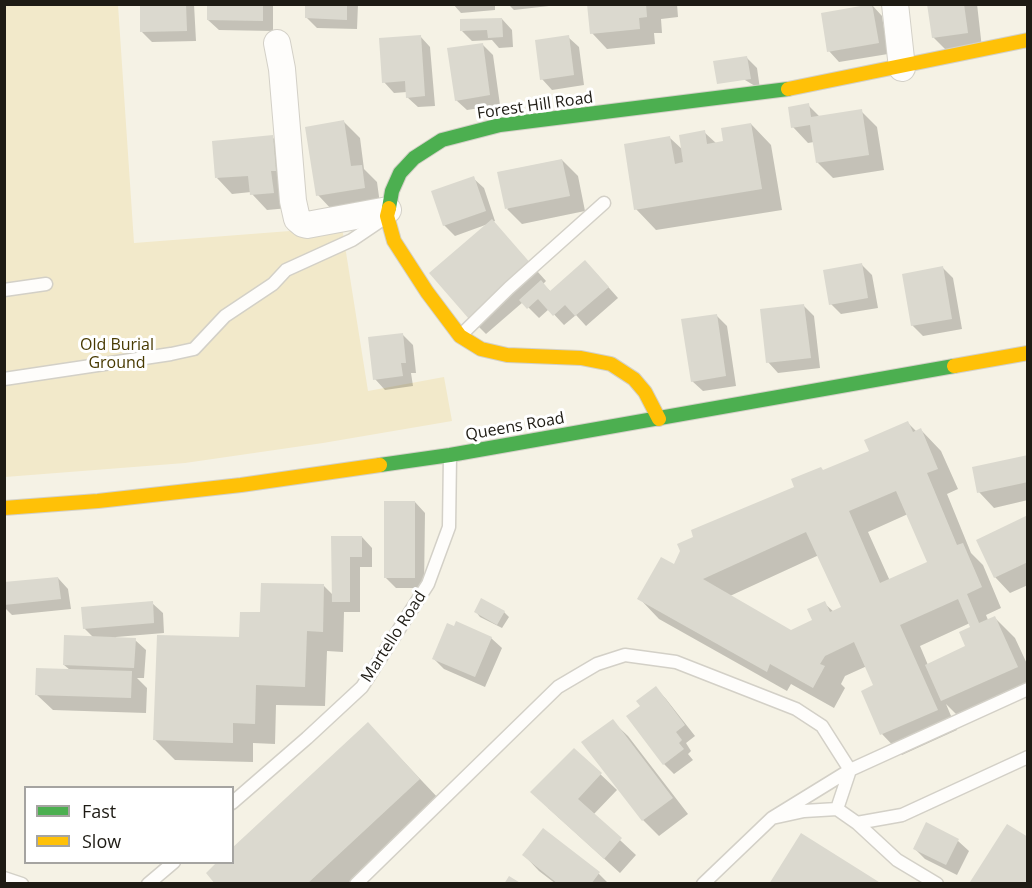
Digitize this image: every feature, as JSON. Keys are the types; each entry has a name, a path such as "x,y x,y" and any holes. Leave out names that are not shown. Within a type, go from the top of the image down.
{"street":[{"path":"895,4 902,68"},
{"name":"Forest Hill Road","path":"388,213 392,191 400,173 414,158 442,140 470,132 500,125 806,87 1028,40"},
{"path":"277,43 282,69 293,201 297,219 307,225 388,213 394,241 438,308 460,336 481,349 507,355 581,358 611,364 634,379 645,392 659,419"},
{"name":"Queens Road","path":"4,508 98,501 240,485 450,455 1028,353"}],"lane":[{"path":"460,336 509,288 604,203"},
{"path":"4,379 194,349 225,316 273,284 286,270 352,240 388,213"},
{"path":"4,290 46,284"},
{"name":"Martello Road","path":"234,801 308,738 362,687 423,593 441,555 449,527 450,455"},
{"path":"356,884 558,687 597,664 625,655 676,662 796,709 822,726 850,770"},
{"path":"703,884 772,818 850,770 1028,689"},
{"path":"857,823 902,814 1028,757"},
{"path":"837,809 850,770"},
{"path":"772,818 804,811 837,809 857,823 897,860 937,884"},
{"path":"148,884 172,864"},
{"path":"167,884 172,864"},
{"path":"4,878 22,884"}],"green space":[{"name":"Old Burial Ground","path":"5,5 118,5 134,243 342,227 368,391 444,377 452,421 185,463 5,477"}],"building":[{"path":"140,4 186,4 187,31 140,32"},
{"path":"207,4 263,4 263,21 207,20"},
{"path":"305,4 347,4 347,20 305,18"},
{"path":"587,4 646,4 647,17 639,18 640,29 590,34"},
{"path":"872,4 879,43 827,52 821,13"},
{"path":"927,4 964,4 968,33 932,38"},
{"path":"502,18 503,37 488,38 487,30 460,31 460,19"},
{"path":"421,35 425,96 406,98 405,81 382,83 379,38"},
{"path":"569,35 574,75 540,80 535,40"},
{"path":"483,43 490,95 455,101 447,48"},
{"path":"747,56 751,79 717,84 713,61"},
{"path":"809,103 811,117 862,109 869,155 816,163 810,125 791,128 788,107"},
{"path":"344,120 351,166 362,165 365,188 316,196 305,127"},
{"path":"751,123 762,189 634,210 624,144 670,136 675,164 683,162 679,135 705,130 707,144 723,141 721,128"},
{"path":"273,135 276,171 271,171 274,193 250,195 248,176 215,178 212,141"},
{"path":"562,159 570,196 505,209 497,172"},
{"path":"474,176 486,211 443,226 431,191"},
{"path":"492,219 532,265 469,319 429,273"},
{"path":"585,260 609,287 575,316 565,305 553,316 538,299 527,309 519,300 541,280 550,291"},
{"path":"862,263 868,298 829,305 823,270"},
{"path":"943,266 952,319 911,326 902,274"},
{"path":"804,304 811,358 766,363 760,309"},
{"path":"717,314 726,376 691,382 681,319"},
{"path":"403,333 406,363 401,363 403,376 373,380 368,337"},
{"path":"908,421 913,432 921,428 938,469 927,473 957,545 963,543 982,587 967,594 979,623 995,616 1018,667 941,701 925,665 965,646 959,632 970,627 958,599 900,625 938,710 880,735 861,691 873,685 854,642 825,656 820,664 825,666 813,688 770,664 767,672 637,599 661,557 674,564 680,551 677,544 693,537 691,530 794,487 791,479 821,467 823,470 869,451 864,440","holes":["896,491 927,562 880,583 849,511","806,532 841,607 830,612 825,601 807,609 812,620 791,630 703,579"]},
{"path":"1028,455 1028,482 977,493 972,467"},
{"path":"384,501 415,501 415,578 384,578"},
{"path":"1028,515 1028,562 994,578 976,540"},
{"path":"331,536 362,536 362,557 350,557 350,602 332,602"},
{"path":"58,577 61,599 4,605 4,582"},
{"path":"261,583 324,584 323,632 307,631 305,687 256,685 255,724 233,723 233,743 153,740 157,635 239,637 240,612 260,612"},
{"path":"481,598 505,611 497,625 474,612"},
{"path":"153,601 154,623 83,629 81,607"},
{"path":"456,621 492,637 475,677 432,659 447,623 454,626"},
{"path":"64,635 136,638 134,668 63,665"},
{"path":"36,668 132,671 131,698 35,695"},
{"path":"656,686 685,725 676,732 682,740 679,743 684,749 663,765 626,716 640,706 636,701"},
{"path":"613,719 673,798 642,821 581,742"},
{"path":"368,722 420,779 307,884 215,884 206,873 215,864 234,864 234,846"},
{"path":"574,748 602,773 578,799 622,838 604,859 530,792"},
{"path":"926,822 959,839 946,865 913,849"},
{"path":"1007,824 1028,837 1028,884 972,884 970,882"},
{"path":"543,828 600,872 591,884 558,884 522,855"},
{"path":"801,833 871,877 882,884 769,884"},
{"path":"509,876 522,884 504,884"}],"traffic: fast":[{"path":"389,208 392,191 400,173 414,158 442,140 500,125 788,89"},
{"path":"380,465 450,455 954,366"}],"traffic: slow":[{"path":"788,89 1028,40"},
{"path":"389,208 387,216 394,241 427,292 460,336 481,349 507,355 581,358 611,364 634,379 645,392 659,419"},
{"path":"954,366 1028,353"},
{"path":"4,508 98,501 241,485 380,465"}]}
